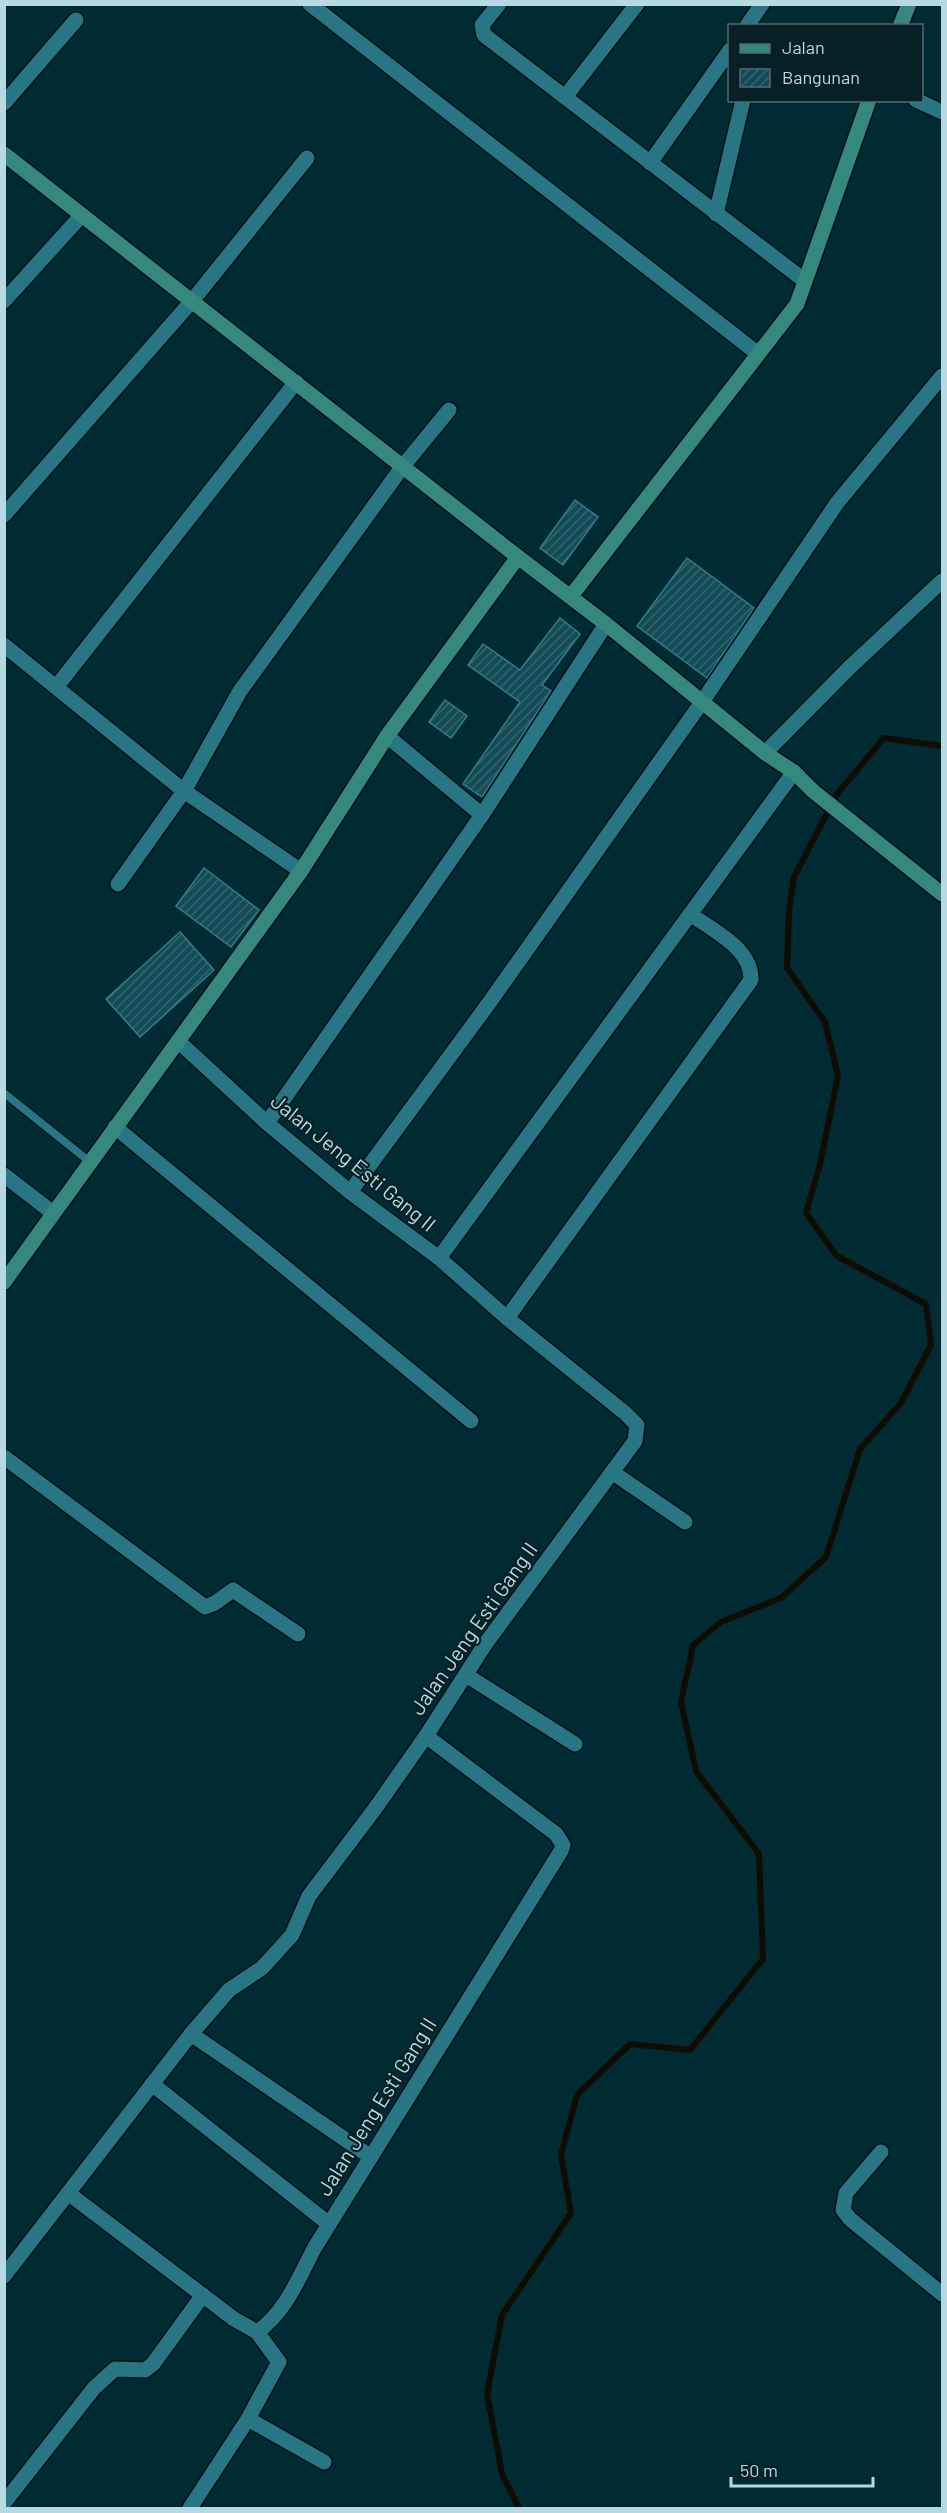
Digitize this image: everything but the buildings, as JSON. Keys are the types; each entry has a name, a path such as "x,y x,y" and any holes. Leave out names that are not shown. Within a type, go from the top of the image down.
{"street":[{"path":"310,4 757,353"},
{"path":"499,4 482,25 484,35 805,281"},
{"path":"565,97 637,4"},
{"path":"748,24 762,4"},
{"path":"761,24 766,4"},
{"path":"901,24 909,4"},
{"path":"4,103 76,20"},
{"path":"650,163 728,51"},
{"path":"716,214 743,102"},
{"path":"571,596 797,304 869,102"},
{"path":"920,102 942,112"},
{"path":"4,154 518,557 571,596 765,753 794,772 813,791 942,894"},
{"path":"4,515 192,301 307,158"},
{"path":"4,301 81,216"},
{"path":"350,1192 489,1002 702,702 837,503 942,376"},
{"path":"57,686 296,382"},
{"path":"118,884 184,791 240,691 404,466 449,410"},
{"path":"4,1282 301,871 387,736 518,557"},
{"path":"765,753 850,667 942,581"},
{"path":"267,1124 482,815 606,624"},
{"path":"4,645 184,791 301,871"},
{"path":"387,736 482,815"},
{"path":"439,1258 794,772"},
{"path":"507,1318 751,980 751,971 738,949 690,914"},
{"name":"Jalan Jeng Esti Gang II","path":"178,1041 267,1124 350,1192 439,1258 507,1318 625,1413 636,1425 635,1441 486,1643 426,1736 548,1827 563,1845 558,1857 329,2224 288,2298 272,2322 257,2332"},
{"path":"115,1127 471,1421"},
{"path":"4,1175 53,1213"},
{"path":"4,1457 205,1607 233,1590 298,1634"},
{"path":"612,1472 685,1522"},
{"path":"466,1675 575,1744"},
{"path":"4,2276 191,2034 229,1990 262,1968 292,1935 309,1896 426,1736"},
{"path":"191,2034 371,2157"},
{"path":"152,2084 329,2224"},
{"path":"881,2152 846,2193 843,2210 850,2219 942,2294"},
{"path":"68,2193 234,2319 257,2332 279,2362 248,2419 189,2508"},
{"path":"4,2504 94,2388 115,2369 145,2370 153,2364 203,2295"},
{"path":"248,2419 324,2462"}],"lane":[{"path":"4,1093 90,1162"}],"waterway":[{"path":"519,2508 502,2474 487,2394 502,2315 571,2213 561,2155 577,2095 630,2044 690,2050 763,1959 759,1854 696,1771 681,1702 693,1645 721,1622 781,1598 826,1557 860,1449 901,1403 931,1345 926,1304 837,1256 806,1213 820,1164 838,1076 825,1022 787,968 789,911 794,877 837,794 884,738 942,746"}]}
